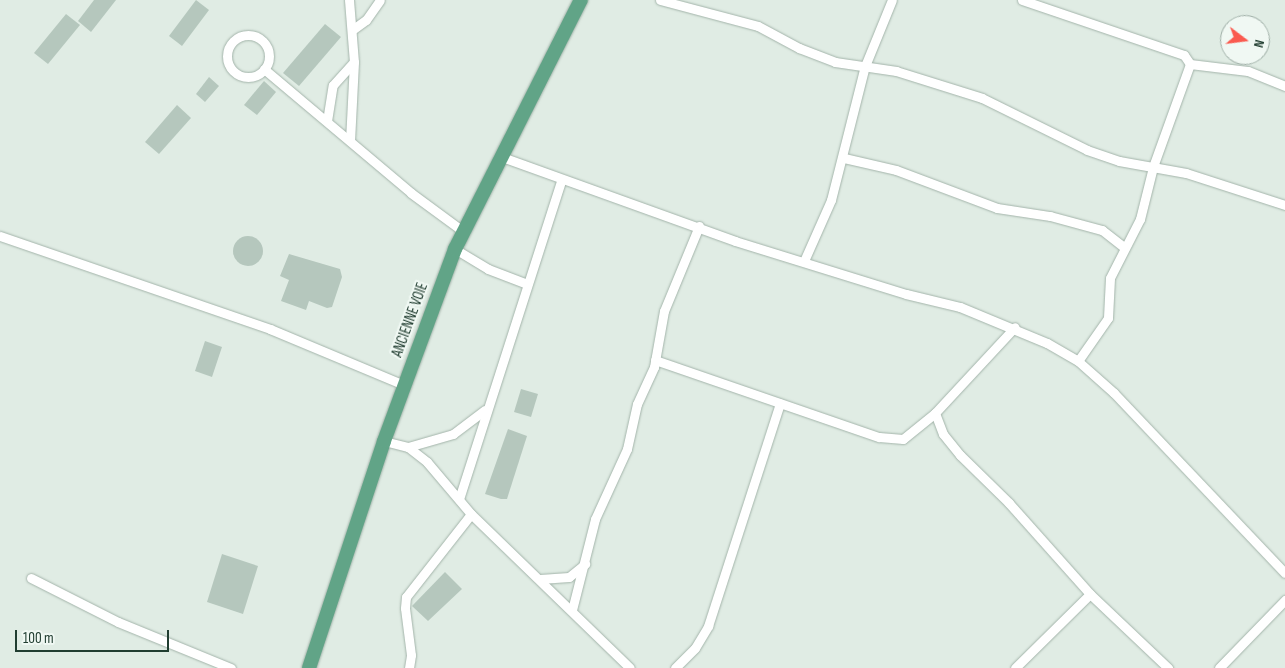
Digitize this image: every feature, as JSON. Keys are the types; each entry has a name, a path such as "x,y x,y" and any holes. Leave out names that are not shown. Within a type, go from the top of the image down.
{"main road":[{"name":"ANCIENNE VOIE","path":"309,668 384,441 455,249 581,0"}],"street":[{"path":"348,0 354,62 350,140"},
{"path":"352,30 366,20 380,0"},
{"path":"660,0 758,26 799,48 835,62 896,71 982,98 1088,150 1120,161 1186,173 1285,205"},
{"path":"804,261 831,200 844,158 865,66 892,0"},
{"path":"1022,0 1184,55 1190,64 1248,71 1285,86"},
{"path":"239,37 257,37 268,51 264,69 257,75 239,75 228,61 232,43 239,37"},
{"path":"327,121 333,85 354,62"},
{"path":"1078,361 1108,318 1110,278 1140,219 1153,167 1190,64"},
{"path":"264,69 411,193 464,232"},
{"path":"502,157 561,181 698,226 735,241 1015,327 1078,361 1114,393 1285,574"},
{"path":"844,158 896,170 997,208 1078,223 1106,232 1125,248"},
{"path":"459,499 485,410 561,181"},
{"path":"572,610 595,519 627,449 637,404 655,360 664,310 698,226"},
{"path":"0,236 270,329 404,385"},
{"path":"455,249 488,269 527,284"},
{"path":"655,360 780,403 894,439 912,434 935,413 1015,327"},
{"path":"675,668 695,648 708,626 780,403"},
{"path":"408,447 453,434 485,410"},
{"path":"935,413 943,434 960,454 1009,503 1090,594 1168,668"},
{"path":"384,441 408,447 427,462 471,514 630,668"},
{"path":"408,668 411,655 405,608 406,597 471,514"},
{"path":"540,579 569,577 585,564"},
{"path":"31,578 118,622 231,668"},
{"path":"1016,668 1090,594"},
{"path":"1219,668 1285,600"}],"building":[{"path":"94,0 116,0 91,32 78,21"},
{"path":"196,0 209,10 182,46 169,36"},
{"path":"66,14 80,25 48,64 34,53"},
{"path":"325,24 341,37 299,86 283,73"},
{"path":"209,77 219,86 205,102 196,94"},
{"path":"264,81 276,92 257,115 244,105"},
{"path":"177,105 191,118 159,154 145,142"},
{"path":"248,236 254,237 262,245 262,257 254,265 248,266 242,265 234,257 233,251 234,245 242,237"},
{"path":"289,254 340,269 342,277 332,307 327,308 309,301 306,310 281,301 289,280 280,276"},
{"path":"205,341 222,347 212,377 195,371"},
{"path":"521,389 538,394 531,417 514,412"},
{"path":"508,429 527,436 507,499 501,499 485,494"},
{"path":"222,554 258,566 243,614 207,602"},
{"path":"445,572 462,589 428,621 412,606"}]}
